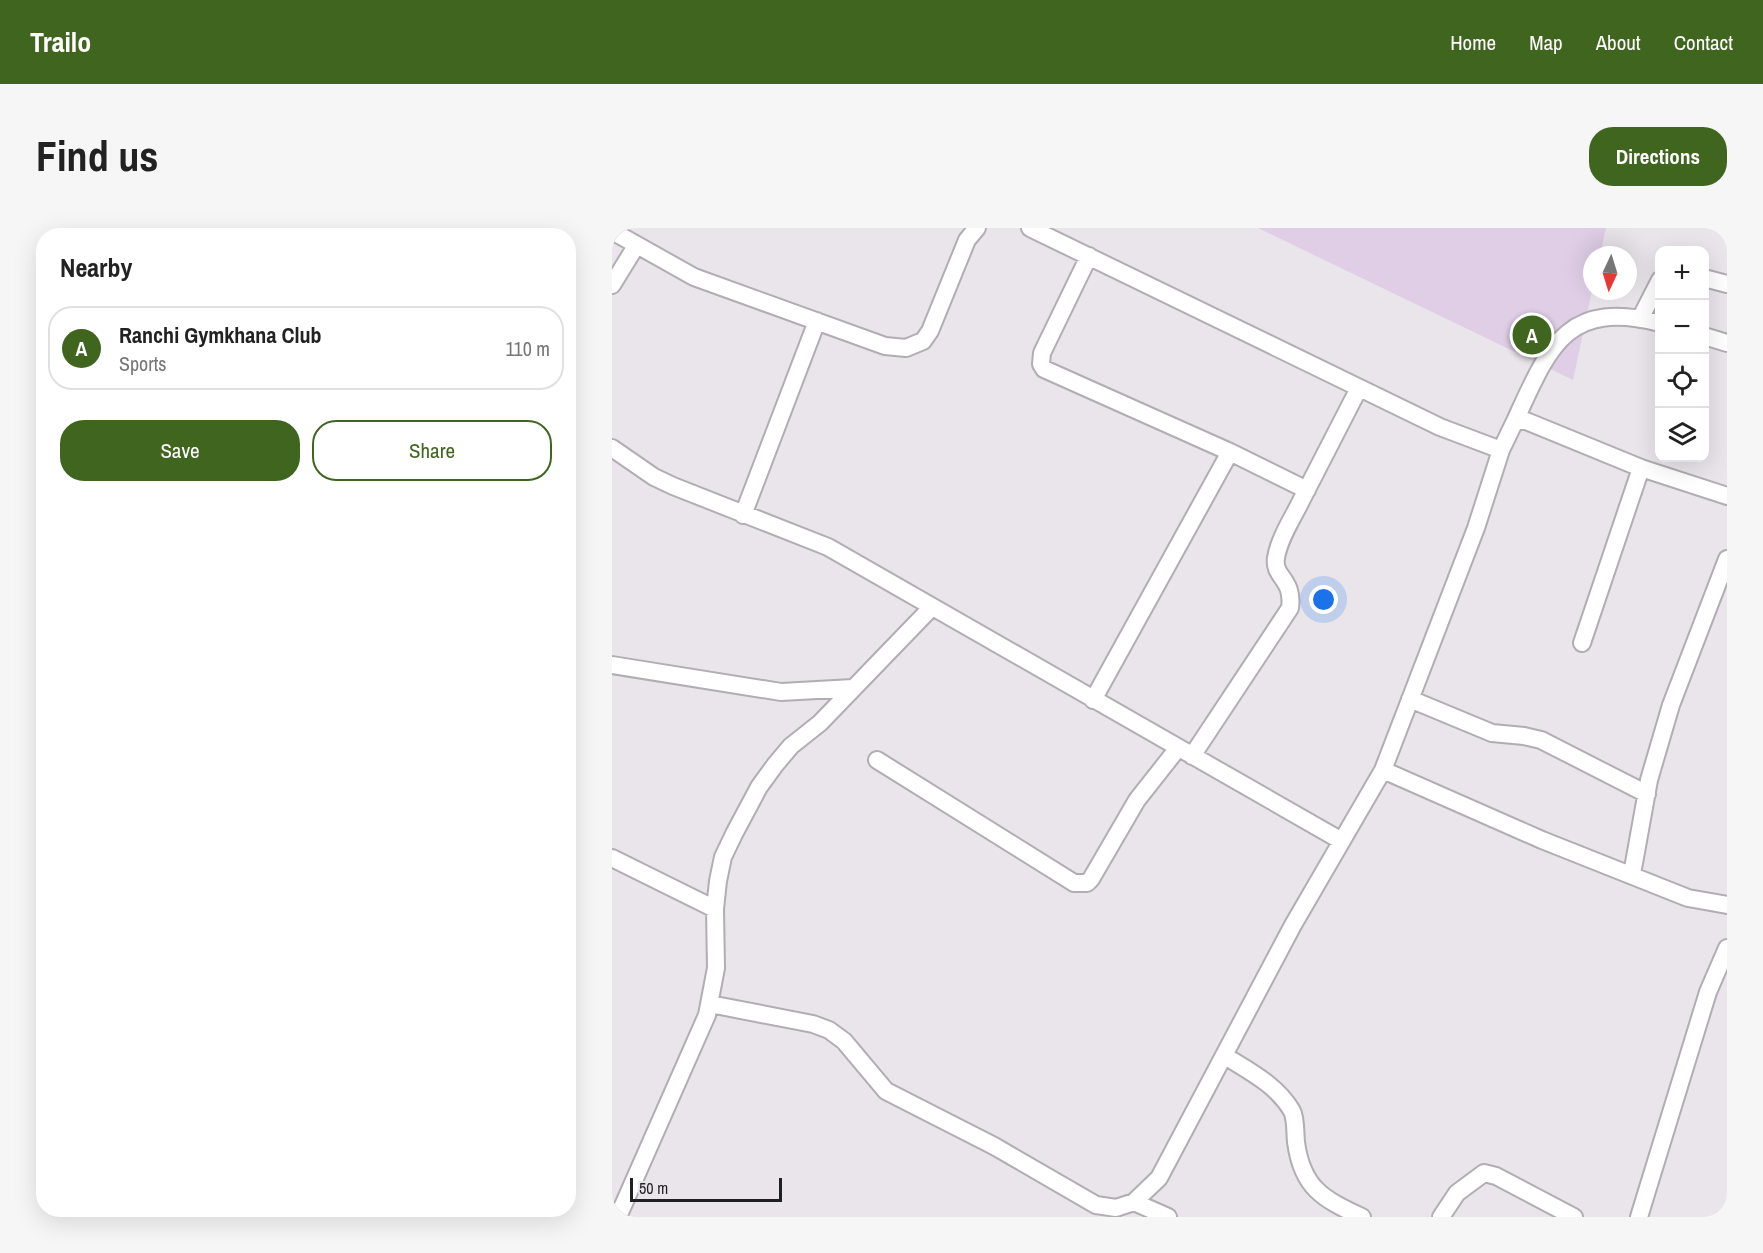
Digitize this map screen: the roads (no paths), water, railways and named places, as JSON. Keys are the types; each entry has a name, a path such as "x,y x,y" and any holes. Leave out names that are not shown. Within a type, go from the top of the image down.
{"street":[{"path":"612,231 694,277 885,346 906,348 923,341 930,331 967,240 977,228"},
{"path":"1030,228 1440,427 1501,450"},
{"path":"612,285 636,246"},
{"path":"1089,256 1042,353 1041,364 1044,369 1230,452 1307,490"},
{"path":"1709,279 1727,284"},
{"path":"1640,319 1655,288"},
{"path":"710,1004 813,1023 829,1030 862,1060 885,1091 902,1101 994,1146 1096,1205 1116,1208 1134,1202 1159,1178 1340,840 1383,770 1476,528 1501,450 1555,345 1574,327 1592,318 1608,315 1655,322"},
{"path":"743,515 817,321"},
{"path":"1709,338 1727,343"},
{"path":"877,760 1074,883 1081,884 1091,879 1137,800 1185,752 1290,608 1292,594 1288,584 1277,571 1276,558 1307,490 1359,388"},
{"path":"1515,421 1535,423 1641,468 1727,496"},
{"path":"612,448 654,477 743,515 828,547 1340,840"},
{"path":"1093,700 1230,452"},
{"path":"1582,643 1641,468"},
{"path":"1632,874 1647,794 1671,705 1727,559"},
{"path":"618,1217 710,1004 716,968 715,909 723,857 759,787 792,746 820,723 931,608"},
{"path":"612,665 781,692 853,688"},
{"path":"1410,699 1492,733 1540,740 1647,794"},
{"path":"1383,770 1542,840 1688,898 1727,905"},
{"path":"612,858 715,909"},
{"path":"1639,1217 1708,992 1727,948"},
{"path":"1225,1056 1265,1081 1285,1099 1293,1114 1302,1170 1313,1189 1333,1203 1362,1217"},
{"path":"1441,1217 1456,1193 1484,1173 1496,1176 1574,1217"},
{"path":"1134,1202 1168,1217"}],"place":[{"name":"Ranchi Gymkhana Club","path":"1532,335"}]}
